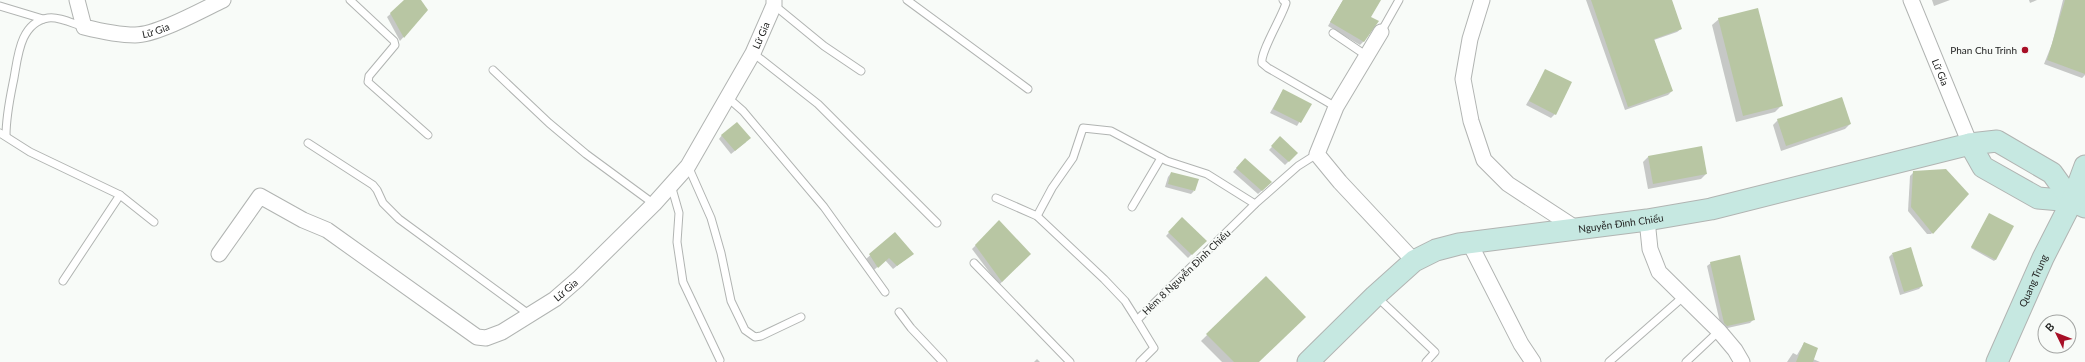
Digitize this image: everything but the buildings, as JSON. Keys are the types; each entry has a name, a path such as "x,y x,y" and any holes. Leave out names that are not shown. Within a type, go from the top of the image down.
{"main road":[{"name":"Nguyễn Đình Chiểu","path":"1308,362 1414,261 1436,250 1469,242 1647,220 1711,209 1970,144 1997,141 2052,173 2078,204"},
{"path":"1970,144 1983,167 2038,198 2078,204 2085,166"},
{"name":"Quang Trung","path":"1997,362 2043,258 2078,204"}],"street":[{"path":"77,0 84,27"},
{"name":"Lữ Gia","path":"84,27 100,31 136,36 158,30 224,0"},
{"path":"1482,0 1470,39 1463,79 1471,121 1484,160 1508,184 1577,229"},
{"name":"Lữ Gia","path":"1911,0 1970,144"},
{"name":"Lữ Gia","path":"219,254 260,196 302,220 327,230 478,337 486,338 502,332 555,299 578,279 654,204 688,166 753,53 774,3"},
{"path":"1380,32 1336,107 1317,154 1340,182 1414,261"},
{"path":"1647,220 1650,249 1658,272 1719,331 1735,350 1742,362"},
{"path":"1469,242 1521,344 1533,362"}],"lane":[{"path":"350,0 394,41 395,45 369,76 368,82 428,136"},
{"path":"907,0 1028,89"},
{"path":"1283,0 1286,3 1284,12 1262,54 1262,63 1268,68 1336,107"},
{"path":"1380,32 1399,0"},
{"path":"774,3 824,46 860,70"},
{"path":"0,6 43,20"},
{"path":"84,27 50,18 34,23 21,43 3,134 30,152 120,195 154,222"},
{"path":"1333,33 1367,56"},
{"path":"753,53 818,104 938,223"},
{"path":"492,70 573,144 654,204"},
{"path":"727,97 743,111 824,207 885,292"},
{"path":"1037,216 1052,188 1073,158 1083,128 1111,131 1162,158 1206,174 1255,204"},
{"path":"308,143 373,185 378,190 383,203 399,219 530,315"},
{"name":"Hẻm 8 Nguyễn Đình Chiểu","path":"1140,362 1154,348 1137,320 1255,204 1298,166 1317,154"},
{"path":"1132,207 1162,158"},
{"path":"688,166 710,218 721,253 731,301 745,330 755,337 762,336 802,317"},
{"path":"671,185 679,213 678,242 683,282 720,360"},
{"path":"63,281 120,195"},
{"path":"996,198 1037,216 1110,284 1125,301 1137,320"},
{"path":"974,263 1070,362"},
{"path":"1376,296 1435,352 1426,362"},
{"path":"1609,362 1683,297"},
{"path":"899,312 911,328 944,362"},
{"path":"1686,362 1719,331"}],"place":[{"name":"Phan Chu Trinh","path":"2025,50"}]}
